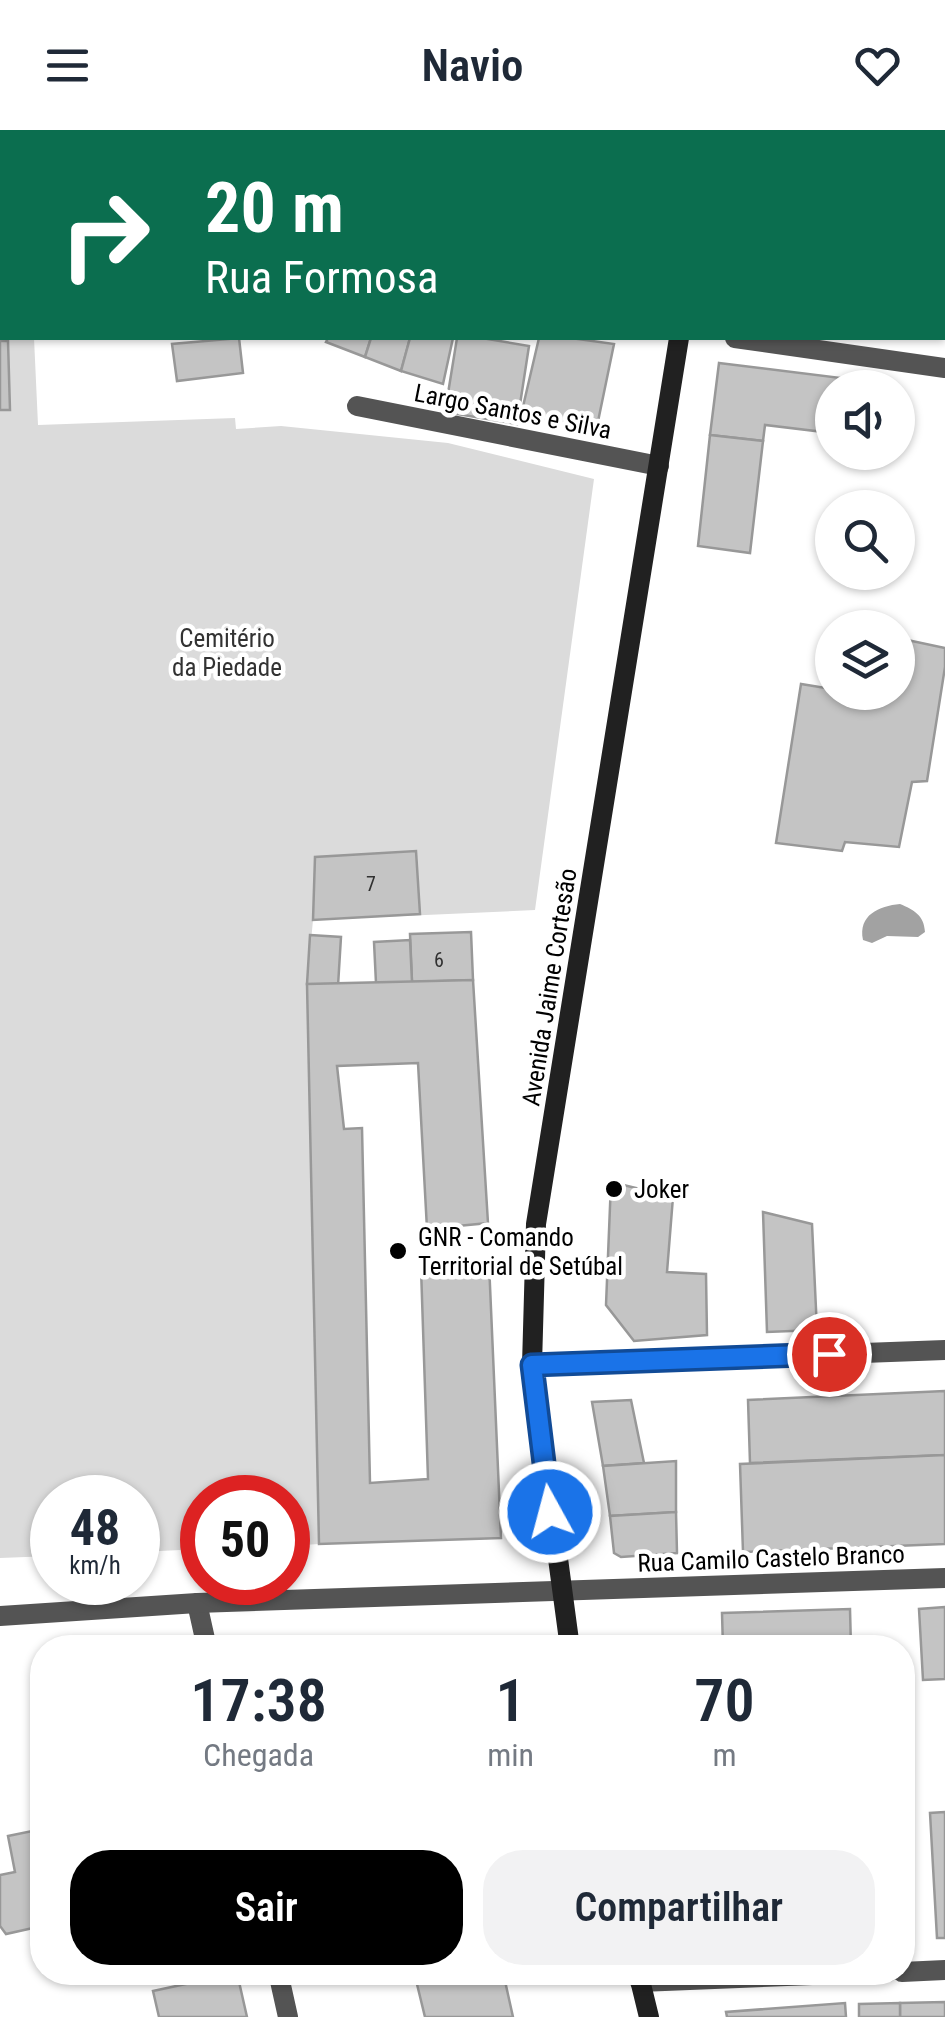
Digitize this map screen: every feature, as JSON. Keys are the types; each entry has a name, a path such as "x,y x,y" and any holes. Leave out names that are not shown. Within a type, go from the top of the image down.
{"main road":[{"name":"Avenida Jaime Cortesão","path":"568,1635 532,1365 536,1224 679,340"},
{"path":"641,1985 648,2017"}],"street":[{"path":"750,340 945,368"},
{"name":"Largo Santos e Silva","path":"356,406 659,466"},
{"path":"532,1365 945,1350"},
{"name":"Rua Camilo Castelo Branco","path":"310,1599 945,1578"},
{"name":"Rua Camilo Castelo Branco","path":"0,1616 180,1604"},
{"path":"197,1605 204,1635"},
{"path":"915,1971 945,1970"},
{"path":"281,1985 288,2017"}],"green space":[{"name":"Cemitério da Piedade","path":"0,340 34,340 38,425 235,418 236,429 281,426 448,443 594,479 535,910 313,920 307,984 319,1544 310,1545 310,1475 180,1475 180,1550 160,1551 160,1475 30,1475 30,1557 0,1558"}],"shaded area":[{"path":"900,904 917,914 925,932 918,937 887,936 872,943 863,940 864,924 872,913"}],"building":[{"path":"239,340 243,373 177,381 172,344"},
{"path":"327,340 370,340 365,357"},
{"path":"370,340 409,340 401,371 365,357"},
{"path":"409,340 453,340 443,384 401,371"},
{"path":"457,340 494,340 529,346 517,424 445,412"},
{"path":"539,340 614,344 595,436 521,415"},
{"path":"0,341 8,341 10,410 0,410"},
{"path":"719,363 815,375 815,431 765,425 763,441 710,435"},
{"path":"710,435 763,441 750,553 698,546"},
{"path":"915,642 945,648 927,781 912,782 899,847 845,842 842,851 776,843 801,684 815,686 815,710 915,710"},
{"path":"416,851 420,914 313,920 315,857"},
{"path":"471,932 473,980 412,982 410,934"},
{"path":"310,935 341,937 338,986 307,984"},
{"path":"410,940 412,982 376,983 374,942"},
{"path":"473,980 488,1223 427,1229 418,1063 337,1066 344,1129 362,1128 370,1483 428,1479 421,1268 489,1263 501,1538 319,1544 307,984"},
{"path":"611,1182 673,1197 667,1272 706,1274 707,1335 634,1341 606,1305"},
{"path":"763,1212 812,1224 817,1330 767,1332"},
{"path":"945,1391 945,1455 750,1463 748,1400"},
{"path":"631,1400 644,1463 603,1466 592,1402"},
{"path":"945,1455 945,1544 743,1552 740,1464"},
{"path":"676,1461 676,1512 610,1516 603,1466"},
{"path":"676,1512 677,1553 621,1557 614,1553 610,1516"},
{"path":"945,1607 945,1679 923,1680 919,1609"},
{"path":"850,1609 851,1635 723,1635 722,1613"},
{"path":"945,1812 945,1938 937,1938 930,1813"},
{"path":"30,1831 30,1929 6,1934 0,1926 0,1875 15,1872 8,1836"},
{"path":"181,1985 240,1985 247,2017 159,2017 153,1991"},
{"path":"417,1985 506,1985 513,2017 425,2017"},
{"path":"945,2002 945,2017 900,2017 900,2003"},
{"path":"845,2003 846,2017 727,2017 726,2012"},
{"path":"900,2003 900,2017 859,2017 859,2004"}],"place":[{"name":"Joker","path":"614,1189"},
{"name":"GNR - Comando Territorial de Setúbal","path":"398,1251"}],"route":[{"path":"550,1512 532,1365 829,1354"}]}
